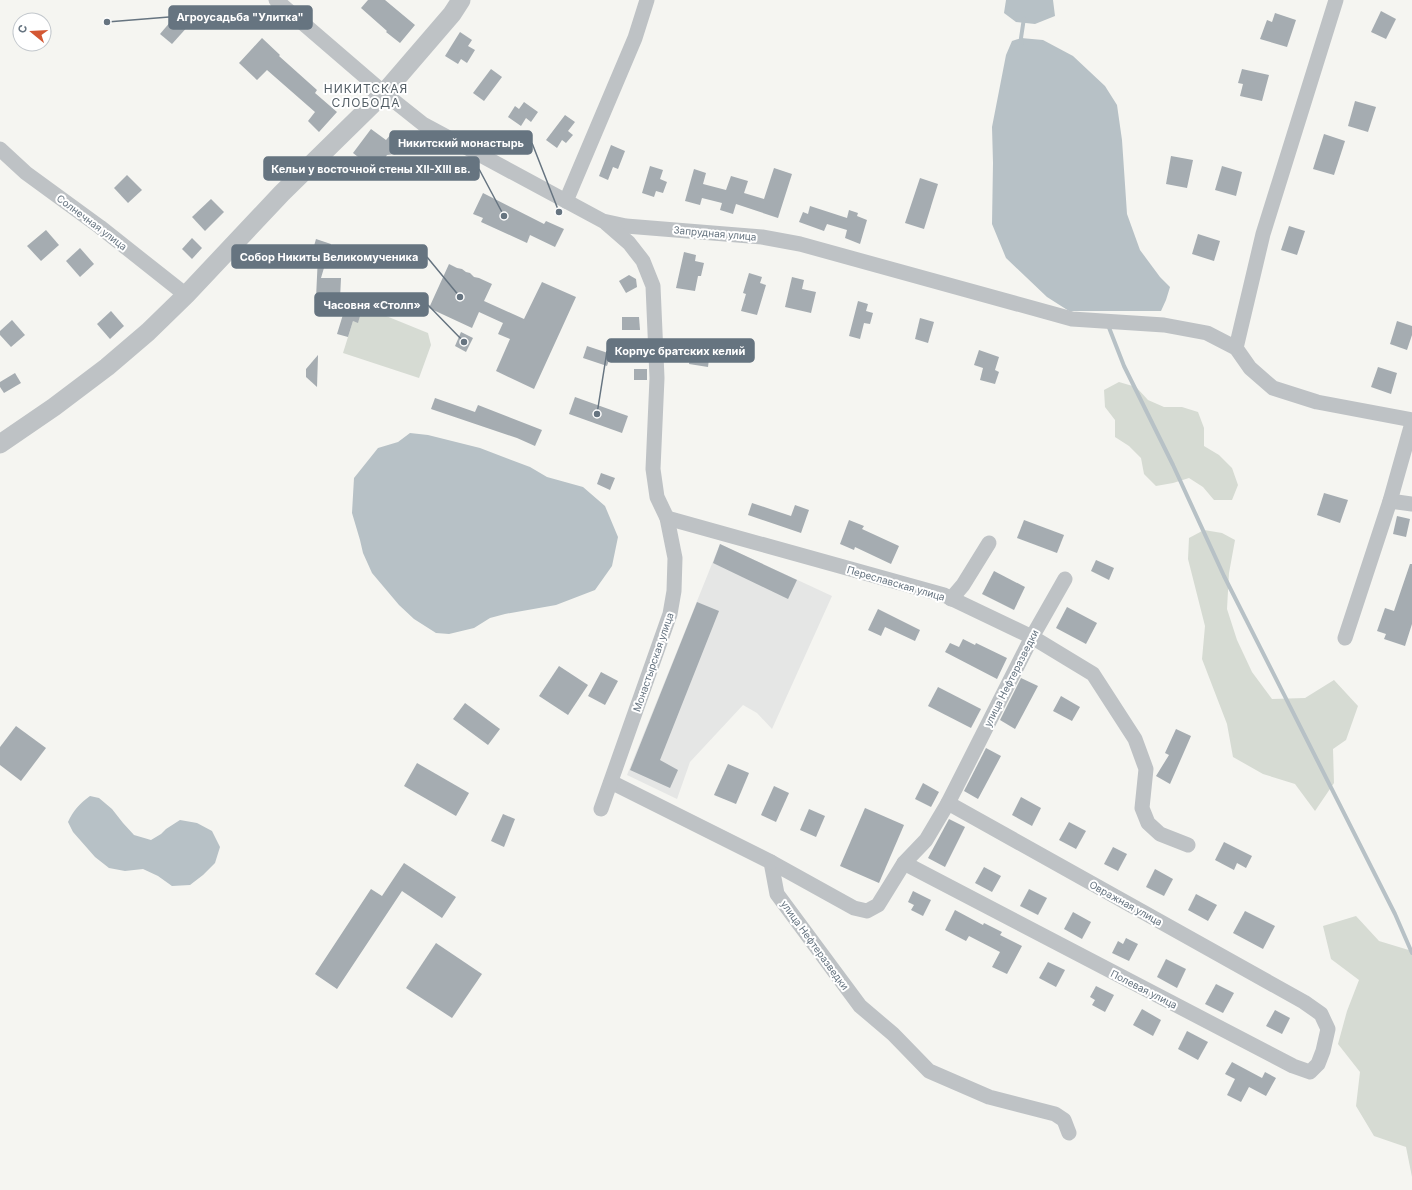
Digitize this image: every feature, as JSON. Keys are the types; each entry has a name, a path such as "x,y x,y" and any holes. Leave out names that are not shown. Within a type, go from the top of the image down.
{"street":[{"name":"Запрудная улица","path":"276,0 384,93 423,124 603,221 626,226 762,237 800,244 1072,319 1095,322 1117,322 1164,326 1207,333 1236,348"},
{"path":"0,444 54,407 107,367 148,332 186,295 282,194 384,93 452,14 461,0"},
{"path":"566,201 635,38 647,0"},
{"path":"1336,0 1263,234 1236,348 1250,368 1273,388 1317,402 1412,420"},
{"name":"Солнечная улица","path":"0,148 26,173 100,227 186,295"},
{"name":"Монастырская улица","path":"601,809 670,614 674,591 675,558 667,518 656,497 653,469 657,378 654,286 643,261 634,249 603,221"},
{"path":"1346,638 1390,501 1412,423"},
{"path":"1390,501 1412,504"},
{"name":"Переславская улица","path":"667,518 944,595 1032,637 1093,674 1135,739 1142,757 1146,770 1142,808 1148,823 1160,834 1188,845"},
{"path":"951,599 963,585 989,543"},
{"name":"улица Нефтеразведки","path":"771,862 854,908 867,911 878,905 904,863 926,840 948,803 1032,637 1065,579"},
{"path":"611,782 771,862"},
{"name":"Овражная улица","path":"948,803 1304,1002"},
{"name":"улица Нефтеразведки","path":"771,862 777,894 860,1006 893,1034 929,1071 989,1097 1055,1114 1064,1120 1069,1133"},
{"name":"Полевая улица","path":"904,863 1293,1066 1310,1072 1318,1064 1323,1051 1328,1029 1321,1014 1304,1002"}],"shaded area":[{"path":"1006,0 1053,0 1055,16 1035,24 1016,22 1004,13"},
{"path":"1021,38 1043,40 1073,56 1105,86 1117,105 1122,140 1127,214 1140,250 1160,277 1170,287 1161,311 1069,311 1047,297 1006,258 992,224 992,127 1006,55 1012,41"},
{"path":"364,307 428,333 431,345 419,378 343,353 353,321 358,322"},
{"path":"1119,382 1136,387 1148,400 1164,407 1182,407 1198,412 1204,428 1204,446 1219,455 1232,468 1238,485 1232,500 1214,500 1203,487 1189,478 1156,486 1144,474 1141,458 1129,446 1115,437 1115,420 1105,407 1104,390"},
{"path":"410,433 428,435 480,448 530,467 547,477 583,487 605,506 618,537 612,566 595,590 556,605 490,618 474,628 449,634 436,633 414,619 399,605 372,573 363,553 352,513 354,478 378,448 398,442"},
{"path":"1204,530 1222,533 1235,540 1229,573 1227,609 1237,640 1252,672 1272,699 1305,698 1334,680 1358,706 1346,740 1333,749 1334,783 1315,811 1295,784 1263,774 1233,757 1227,724 1202,659 1205,626 1188,559 1189,538"},
{"path":"720,544 832,596 772,729 757,713 743,705 690,762 677,799 627,775"},
{"path":"90,796 99,798 112,809 134,835 151,840 180,820 197,823 212,831 220,847 215,863 190,885 172,886 158,876 143,869 125,871 109,868 95,857 73,832 68,822 77,808"},
{"path":"1356,916 1379,941 1412,951 1412,1177 1406,1147 1374,1136 1356,1106 1360,1072 1338,1044 1347,1011 1359,980 1331,959 1323,926"}],"building":[{"path":"368,0 385,0 415,25 400,43 361,8"},
{"path":"1381,11 1396,19 1386,39 1371,32"},
{"path":"1275,13 1296,20 1287,47 1260,39 1267,20 1272,22"},
{"path":"177,14 190,24 172,44 160,34"},
{"path":"460,32 472,40 468,46 475,50 467,63 461,59 458,64 445,56"},
{"path":"262,38 280,55 279,56 317,90 315,93 337,112 319,132 308,121 315,112 267,70 257,80 239,63"},
{"path":"491,69 502,77 484,101 473,93"},
{"path":"1242,69 1269,75 1262,101 1240,96 1243,84 1238,83"},
{"path":"1355,101 1376,107 1368,132 1348,126"},
{"path":"524,102 538,112 531,122 526,118 521,126 508,117 515,106 519,109"},
{"path":"565,115 575,122 568,131 573,135 566,143 562,140 557,148 546,140"},
{"path":"371,129 386,140 391,134 399,134 405,139 406,153 387,155 376,171 353,153"},
{"path":"1324,134 1345,141 1334,175 1313,169"},
{"path":"611,145 625,151 618,169 613,167 608,180 599,176"},
{"path":"1171,156 1193,160 1187,188 1166,184"},
{"path":"650,166 663,170 660,179 667,182 663,193 656,191 654,197 642,193"},
{"path":"1222,166 1242,172 1236,196 1215,190"},
{"path":"774,168 792,174 778,218 736,204 733,214 720,210 722,203 702,198 700,205 685,201 694,169 706,173 703,184 726,190 731,176 748,181 744,193 764,199"},
{"path":"127,175 142,190 128,203 114,188"},
{"path":"920,178 938,184 924,229 905,223"},
{"path":"483,193 544,224 546,221 564,229 555,247 530,235 527,243 481,222 483,218 473,214"},
{"path":"211,199 224,212 205,231 192,217"},
{"path":"810,206 847,218 849,210 858,213 857,216 867,220 860,244 845,238 847,230 827,224 824,231 799,222 803,212 808,214"},
{"path":"1289,226 1305,231 1297,255 1281,250"},
{"path":"46,230 59,245 41,261 27,246"},
{"path":"1198,234 1220,241 1214,261 1192,254"},
{"path":"192,238 202,248 192,259 182,249"},
{"path":"316,239 331,244 321,278 341,278 340,299 316,298 318,255 312,253"},
{"path":"80,248 94,264 80,277 66,261"},
{"path":"684,252 696,255 695,261 704,263 701,276 698,276 695,291 676,288"},
{"path":"449,264 470,273 474,277 492,284 484,301 524,319 542,282 576,297 534,389 496,371 510,339 498,334 503,323 479,312 472,328 429,308"},
{"path":"749,273 762,277 760,283 766,285 757,315 741,311 746,294 743,293"},
{"path":"629,275 636,279 637,287 626,293 619,281"},
{"path":"792,277 804,280 802,289 816,292 811,313 785,307"},
{"path":"858,301 868,304 866,311 873,313 870,324 864,323 860,339 849,336"},
{"path":"345,308 361,313 358,323 353,321 348,337 337,334"},
{"path":"111,311 124,326 110,339 97,324"},
{"path":"622,317 639,317 640,330 622,330"},
{"path":"920,318 934,322 928,343 915,339"},
{"path":"12,320 25,335 11,347 0,335 0,331"},
{"path":"1397,321 1412,326 1412,335 1407,350 1390,344"},
{"path":"461,332 473,338 466,352 455,346"},
{"path":"693,341 711,344 708,367 689,364"},
{"path":"587,346 611,354 607,366 583,358"},
{"path":"979,350 999,357 995,370 999,372 995,384 980,380 983,368 974,365"},
{"path":"318,355 317,387 306,377 306,369"},
{"path":"1378,367 1397,373 1391,394 1371,387"},
{"path":"634,369 647,369 647,380 634,380"},
{"path":"15,373 21,383 4,393 0,387 0,382"},
{"path":"575,397 628,416 622,433 569,414"},
{"path":"435,398 475,412 478,405 542,430 535,446 517,438 431,409"},
{"path":"601,473 615,478 610,490 597,484"},
{"path":"1324,493 1348,500 1340,523 1317,515"},
{"path":"752,503 791,516 795,505 809,510 801,533 748,515"},
{"path":"1397,516 1410,519 1406,537 1393,534"},
{"path":"849,520 864,526 862,529 899,546 891,564 855,547 854,550 840,544"},
{"path":"1024,520 1064,535 1057,553 1017,538"},
{"path":"720,544 797,580 788,599 713,563"},
{"path":"1096,560 1114,568 1109,580 1091,571"},
{"path":"1410,564 1412,564 1412,624 1405,646 1384,639 1386,634 1377,631 1385,608 1394,611"},
{"path":"994,571 1025,587 1014,610 982,594"},
{"path":"697,602 719,611 660,760 678,770 670,788 630,770"},
{"path":"1067,607 1097,623 1086,644 1056,628"},
{"path":"878,609 920,630 915,641 885,627 881,636 868,630"},
{"path":"963,639 975,645 976,643 1007,658 997,679 945,652 950,643 959,647"},
{"path":"559,666 588,685 568,715 539,696"},
{"path":"601,672 618,681 605,705 588,696"},
{"path":"1021,678 1038,686 1015,729 1000,720"},
{"path":"938,687 981,709 971,728 928,706"},
{"path":"1061,696 1080,707 1072,721 1053,711"},
{"path":"465,703 500,729 488,745 453,719"},
{"path":"16,726 46,748 21,781 0,765 0,747"},
{"path":"1176,729 1191,736 1170,784 1156,776 1169,755 1165,753"},
{"path":"986,748 1001,756 978,799 964,791"},
{"path":"417,763 469,793 456,816 404,786"},
{"path":"728,764 749,773 736,804 714,795"},
{"path":"923,783 939,792 931,807 915,799"},
{"path":"774,786 789,793 776,822 761,815"},
{"path":"1021,797 1041,808 1032,826 1012,815"},
{"path":"865,808 904,825 879,883 840,866"},
{"path":"809,809 825,816 816,837 800,830"},
{"path":"503,814 515,819 504,847 491,841"},
{"path":"949,819 965,827 945,867 928,858"},
{"path":"1069,822 1086,831 1076,849 1059,840"},
{"path":"1224,842 1252,856 1246,868 1237,863 1234,870 1215,860"},
{"path":"1113,847 1127,854 1118,871 1104,864"},
{"path":"404,863 456,897 442,918 402,891 337,989 315,974 371,889 382,896"},
{"path":"984,867 1001,876 992,892 975,883"},
{"path":"1155,869 1173,879 1164,896 1146,887"},
{"path":"1029,889 1047,898 1038,915 1020,906"},
{"path":"913,891 931,900 923,916 911,910 914,905 908,902"},
{"path":"1196,894 1217,905 1208,921 1188,910"},
{"path":"955,910 983,925 984,923 1002,932 1000,935 1022,946 1007,974 992,967 1000,952 969,936 966,941 945,930"},
{"path":"1245,911 1275,926 1263,949 1233,933"},
{"path":"1073,912 1091,922 1082,939 1064,929"},
{"path":"1126,938 1138,944 1129,961 1112,953 1118,941 1123,944"},
{"path":"436,943 482,974 452,1018 406,988"},
{"path":"1166,959 1186,969 1177,988 1157,977"},
{"path":"1048,962 1065,970 1056,987 1039,978"},
{"path":"1216,984 1234,993 1223,1013 1205,1004"},
{"path":"1096,986 1114,995 1105,1012 1092,1005 1095,1000 1090,997"},
{"path":"1142,1009 1161,1020 1153,1036 1133,1025"},
{"path":"1275,1010 1290,1018 1282,1034 1266,1026"},
{"path":"1187,1031 1208,1042 1198,1060 1178,1049"},
{"path":"1232,1062 1262,1078 1265,1072 1276,1078 1266,1096 1249,1087 1241,1102 1227,1095 1235,1079 1225,1074"}],"waterway":[{"path":"1022,43 1021,38 1024,18"},
{"path":"1108,325 1124,366 1173,465 1224,576 1395,914 1412,953"}],"place":[{"name":"Агроусадьба \"Улитка\"","path":"107,22"},
{"name":"Никитский монастырь","path":"559,212"},
{"name":"Кельи у восточной стены XII-XIII вв.","path":"504,216"},
{"name":"Собор Никиты Великомученика","path":"460,297"},
{"name":"Часовня «Столп»","path":"464,342"},
{"name":"Корпус братских келий","path":"597,414"}],"district":[{"name":"НИКИТСКАЯ СЛОБОДА","path":"366,96"}]}
